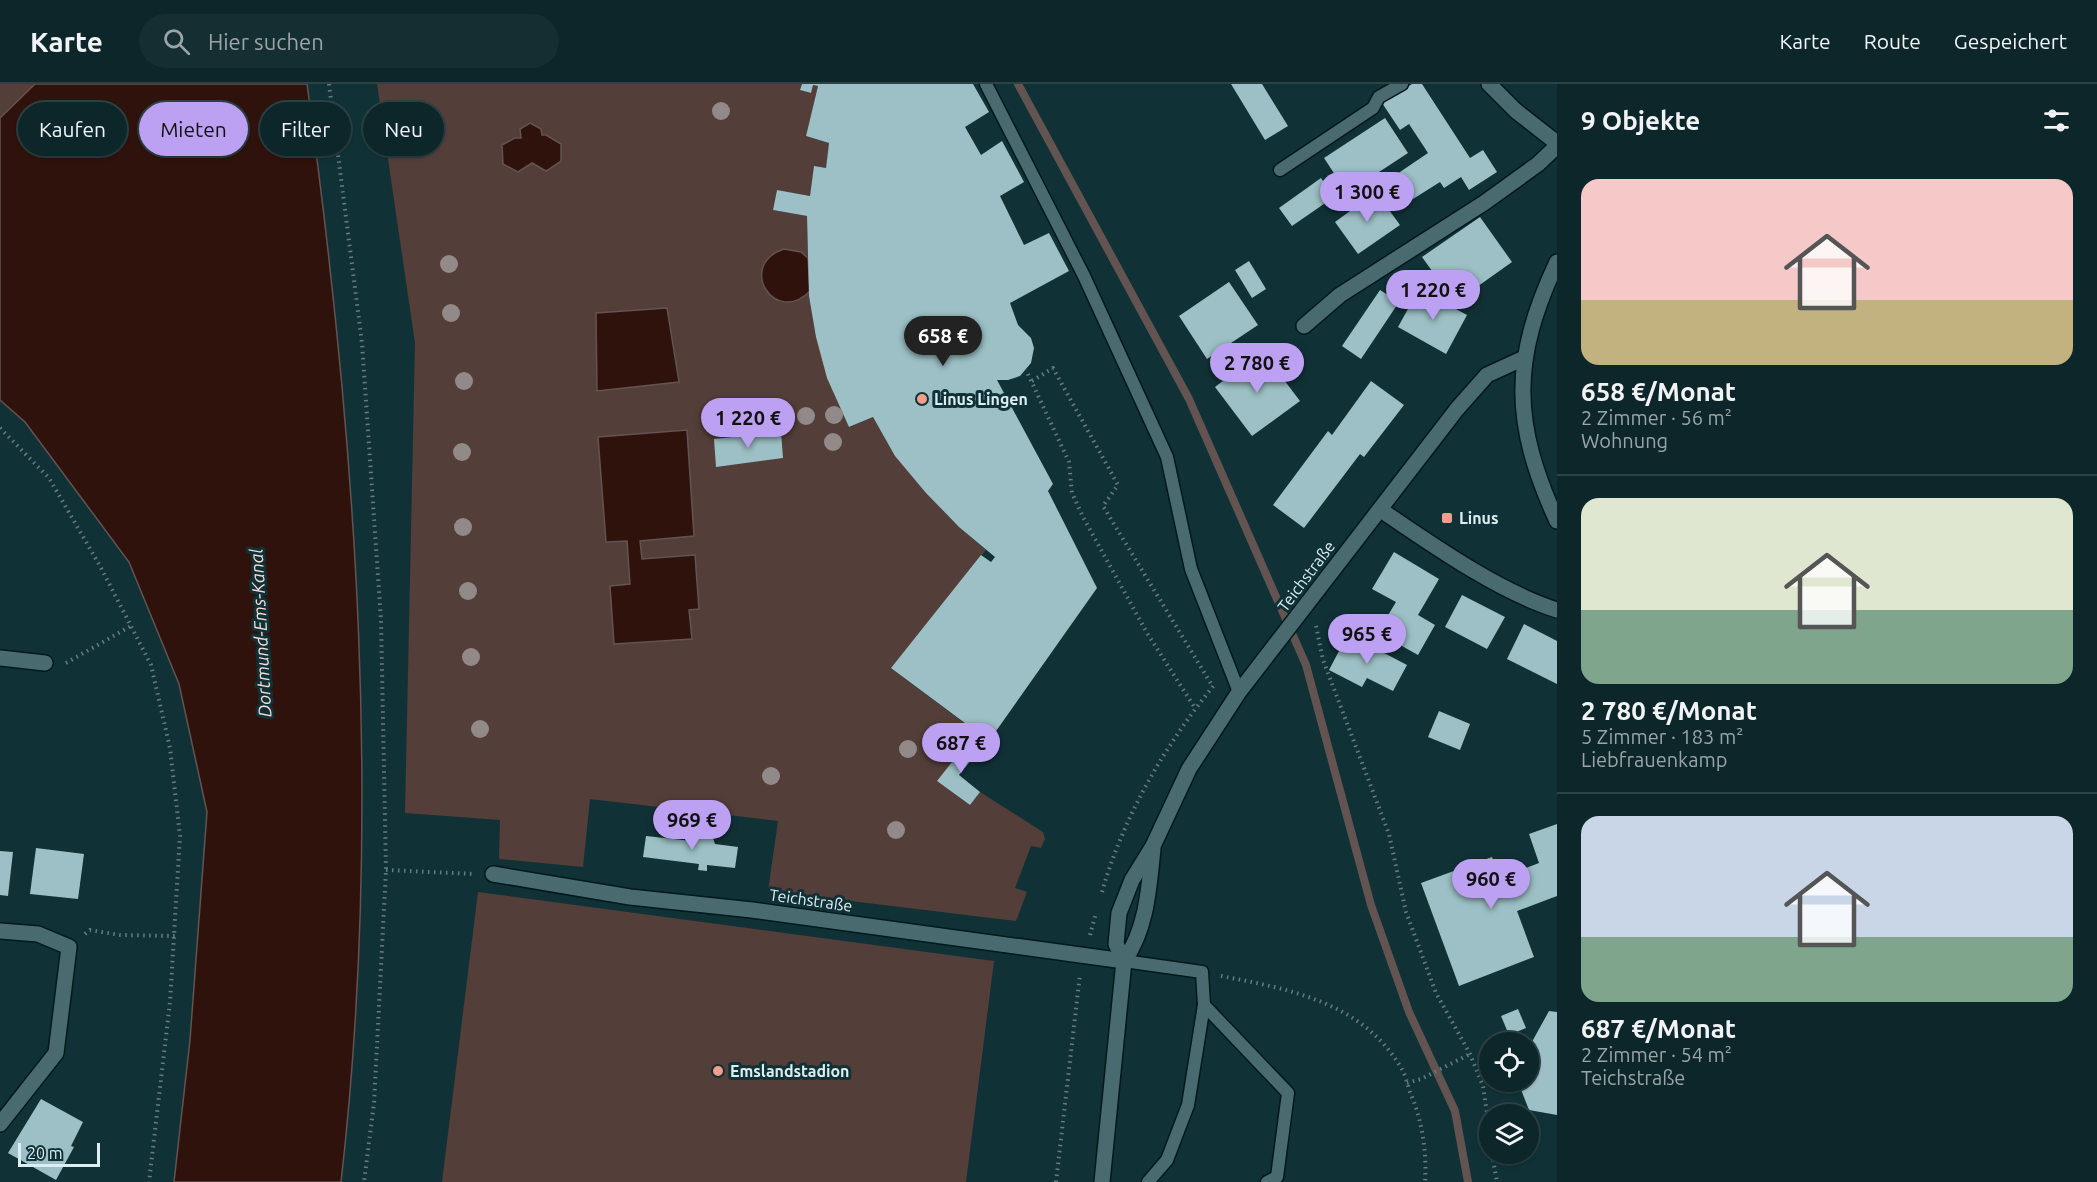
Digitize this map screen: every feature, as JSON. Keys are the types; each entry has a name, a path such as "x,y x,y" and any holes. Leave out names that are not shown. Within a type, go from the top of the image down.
{"street":[{"path":"1304,326 1340,295 1493,197 1538,164 1557,144 1516,111 1489,84"},
{"path":"1557,262 1532,323 1524,358 1522,393 1525,425 1545,496 1557,521"},
{"name":"Teichstraße","path":"1125,961 1116,944 1119,913 1131,880 1153,846 1189,769 1239,692 1457,409 1487,375 1524,358"},
{"path":"1381,510 1434,545 1502,585 1542,606 1557,610"},
{"path":"0,658 45,663"},
{"name":"Teichstraße","path":"1102,1182 1125,961 1134,947 1143,918 1153,846"},
{"name":"Teichstraße","path":"493,874 630,897 752,910 1125,961"},
{"path":"0,931 38,934 69,947 56,1053 0,1124"}],"lane":[{"path":"986,84 1084,276 1167,457 1191,569 1239,692"},
{"path":"1280,170 1373,108 1379,97 1402,84"},
{"path":"1125,961 1202,972 1204,1005 1188,1105 1167,1160 1148,1182"},
{"path":"1204,1005 1288,1093 1277,1177 1267,1182"}],"path":[{"path":"328,84 362,343 381,620 386,870 374,1103 364,1182"},
{"path":"1032,381 1053,368 1118,485 1103,506 1213,687"},
{"path":"1028,374 1069,462 1072,493 1083,517 1147,633 1195,708"},
{"path":"0,428 49,478 100,566 151,665 170,748 180,836 175,936 149,1182"},
{"path":"1306,607 1323,660 1389,834 1406,912 1436,993 1470,1054 1483,1086 1486,1104"},
{"path":"65,663 131,626"},
{"path":"386,870 493,874"},
{"path":"69,947 90,930 120,935 175,936"},
{"path":"1202,972 1288,989 1330,1005 1368,1027 1401,1066 1418,1110 1424,1140 1425,1182"},
{"path":"1407,1083 1421,1079 1470,1054"},
{"path":"1494,1164 1497,1182"}],"shaded area":[{"path":"0,84 35,84 0,118"},
{"path":"377,84 802,84 800,90 810,93 813,85 818,86 806,136 829,143 826,168 814,167 810,196 777,190 773,210 807,216 809,296 850,427 873,417 897,455 923,489 952,520 986,550 891,668 976,732 938,781 970,805 980,792 1043,832 1045,839 1041,848 1031,846 1015,888 1027,892 1016,921 768,891 778,821 590,799 583,867 499,859 500,820 405,813 415,343 388,156 444,156 444,102 380,102","holes":["686,430 640,540 642,559 699,608 689,609 610,586 630,585 627,540 606,542"]},
{"name":"Emslandstadion","path":"478,892 994,961 966,1182 442,1182"}],"water":[{"name":"Dortmund-Ems-Kanal","path":"35,84 307,84 309,102 260,102 260,156 317,156 339,357 351,494 362,769 360,907 354,1045 341,1182 174,1182 190,1040 207,812 179,684 129,562 25,422 0,400 0,118"},
{"path":"530,123 541,129 542,135 561,144 561,161 546,171 532,163 518,172 503,164 502,145 515,138 521,138 520,129"},
{"path":"784,249 801,252 808,258 810,291 797,300 784,302 774,298 766,290 762,279 763,267 770,257"},
{"path":"667,308 679,382 597,391 596,313"},
{"path":"687,430 694,536 640,541 642,559 695,555 699,609 689,610 692,639 614,644 610,586 630,584 627,541 606,542 598,437"}],"building":[{"name":"Linus Lingen","path":"802,84 973,84 989,112 965,127 981,155 1002,141 1024,182 1000,196 1024,245 1049,233 1069,271 1010,303 1018,325 1031,338 1034,348 1031,363 1020,376 1008,380 997,380 1053,484 1048,491 1097,588 989,741 891,668 981,555 991,562 995,557 959,527 926,493 895,456 873,417 849,427 827,378 816,337 809,296 807,216 773,210 777,190 810,196 814,166 826,168 829,143 806,136 818,86 813,85 811,93 800,90"},
{"path":"1231,84 1262,84 1288,126 1265,140"},
{"path":"1412,84 1422,84 1470,158 1483,150 1497,172 1469,190 1461,177 1444,188 1440,182 1413,199 1397,174 1428,153 1409,124 1400,130 1382,103"},
{"path":"1385,118 1408,153 1347,193 1324,158"},
{"path":"1321,178 1334,197 1292,226 1279,208"},
{"path":"1376,192 1400,225 1358,254 1335,222"},
{"path":"1480,217 1512,262 1474,289 1464,276 1445,289 1422,257"},
{"path":"1249,261 1266,289 1252,298 1235,270"},
{"path":"1229,282 1258,325 1207,359 1179,316"},
{"path":"1419,289 1467,315 1446,354 1398,327"},
{"path":"1380,290 1399,302 1361,359 1342,346"},
{"path":"1262,351 1300,401 1252,436 1215,387"},
{"path":"1371,381 1404,405 1364,457 1360,454 1304,528 1273,505 1328,431 1332,435"},
{"path":"781,432 783,458 716,467 714,439"},
{"path":"1394,552 1439,579 1418,615 1435,625 1418,655 1386,637 1395,622 1387,617 1396,602 1372,589"},
{"path":"1462,595 1505,617 1487,649 1445,627"},
{"path":"1524,624 1557,641 1557,684 1507,659"},
{"path":"1348,634 1407,665 1393,691 1367,678 1362,687 1329,670"},
{"path":"1439,711 1470,724 1460,750 1428,737"},
{"path":"971,738 982,747 959,775 980,792 970,805 937,781"},
{"path":"1557,824 1557,896 1517,911 1534,957 1459,986 1421,883 1492,857 1500,878 1539,863 1529,834"},
{"path":"705,831 712,835 715,844 738,847 735,868 707,865 707,871 698,870 699,864 643,857 646,836 692,841 696,833"},
{"path":"36,848 84,854 78,899 30,894"},
{"path":"0,851 13,852 8,896 0,895"},
{"path":"1518,1009 1526,1028 1516,1032 1508,1032 1501,1016"},
{"path":"1549,1011 1557,1012 1557,1115 1539,1112 1539,1104 1527,1104 1522,1092 1539,1092 1537,1032"},
{"path":"41,1099 83,1122 71,1146 74,1147 56,1180 8,1153"}],"waterway":[{"path":"1018,84 1189,399 1306,665 1371,905 1409,1012 1455,1111 1468,1182"}],"place":[{"name":"Linus Lingen","path":"922,399"},
{"name":"Linus","path":"1447,518"},
{"name":"Emslandstadion","path":"718,1071"}]}
